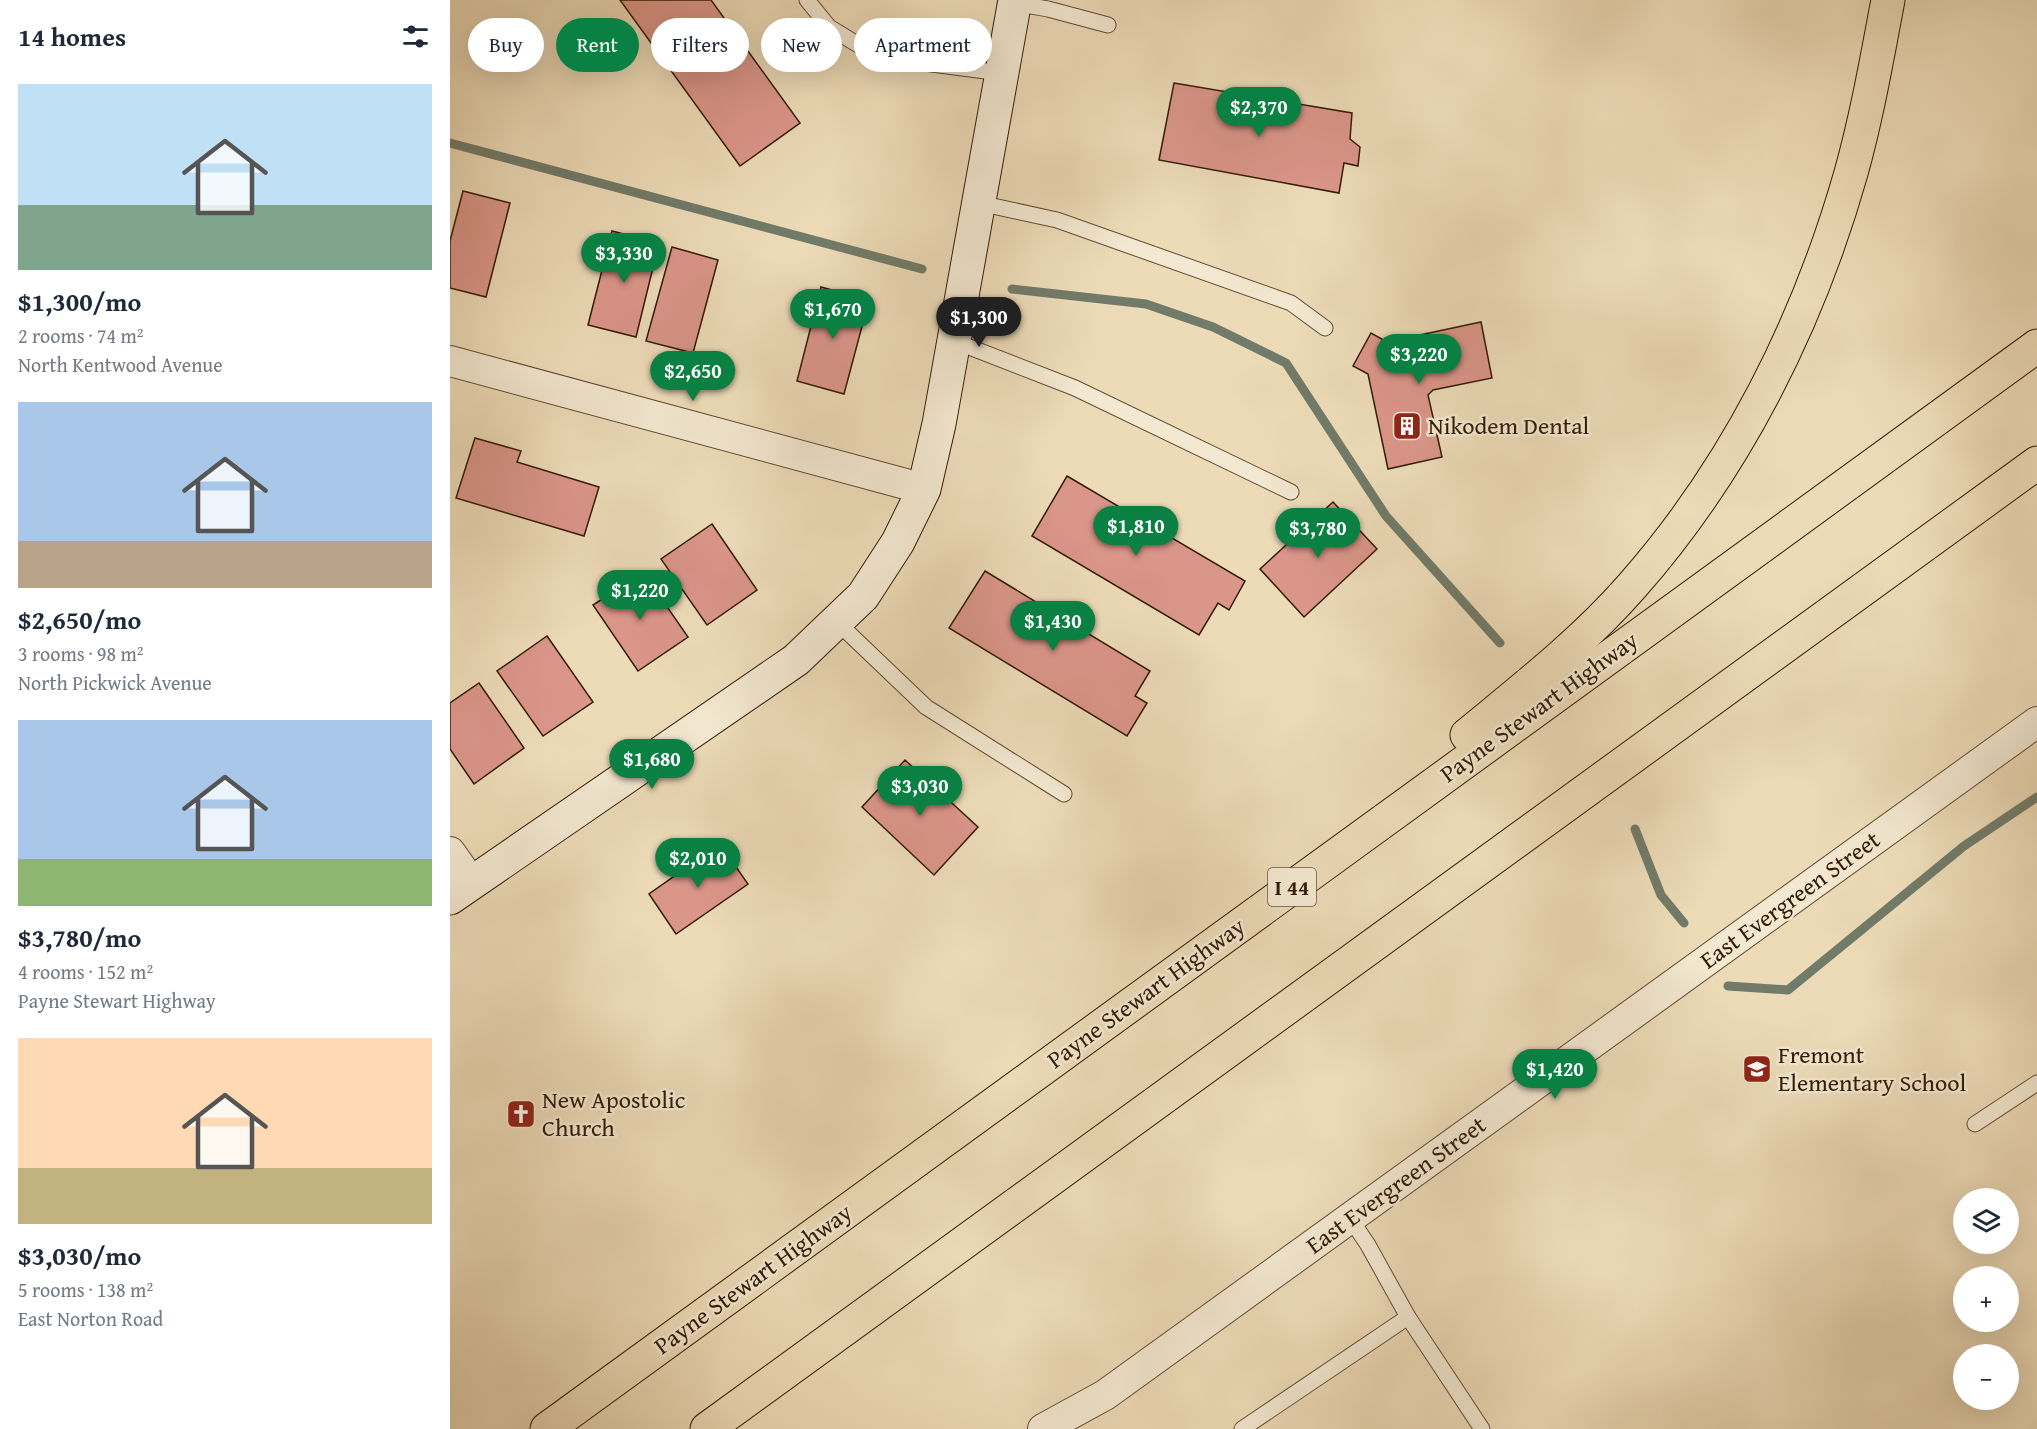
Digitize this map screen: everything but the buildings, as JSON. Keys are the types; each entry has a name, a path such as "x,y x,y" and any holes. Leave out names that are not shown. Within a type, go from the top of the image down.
{"highway":[{"path":"1226,935 1559,659 1632,587 1707,489 1760,400 1791,338 1835,228 1866,112 1888,0"},
{"name":"Payne Stewart Highway","path":"547,1429 2037,346"},
{"path":"706,1429 2037,463"},
{"path":"1765,660 2037,488"}],"main road":[{"path":"461,891 796,660 863,596 875,579 898,542 924,489 939,424 1014,2"}],"street":[{"path":"450,361 924,489"},
{"name":"East Evergreen Street","path":"1043,1429 1105,1395 2037,722"},
{"path":"450,852 461,891"}],"lane":[{"path":"807,0 829,27 878,57 1001,73"},
{"path":"1014,2 1108,25"},
{"path":"979,203 1057,220 1280,299 1291,303 1326,327"},
{"path":"954,341 1075,388 1291,492"},
{"path":"828,630 926,707 1064,794"},
{"path":"1975,1124 2037,1083"},
{"path":"1350,1218 1368,1245 1408,1317 1482,1429"},
{"path":"1242,1429 1408,1317"}],"waterway":[{"path":"450,143 922,269"},
{"path":"1012,289 1146,304 1213,327 1286,363 1386,516 1500,643"},
{"path":"1728,986 1788,990 1964,846 2037,797"},
{"path":"1635,829 1661,895 1684,923"}],"place":[{"name":"Nikodem Dental","path":"1407,426"},
{"name":"Fremont Elementary School","path":"1757,1069"},
{"name":"New Apostolic Church","path":"521,1114"}]}
